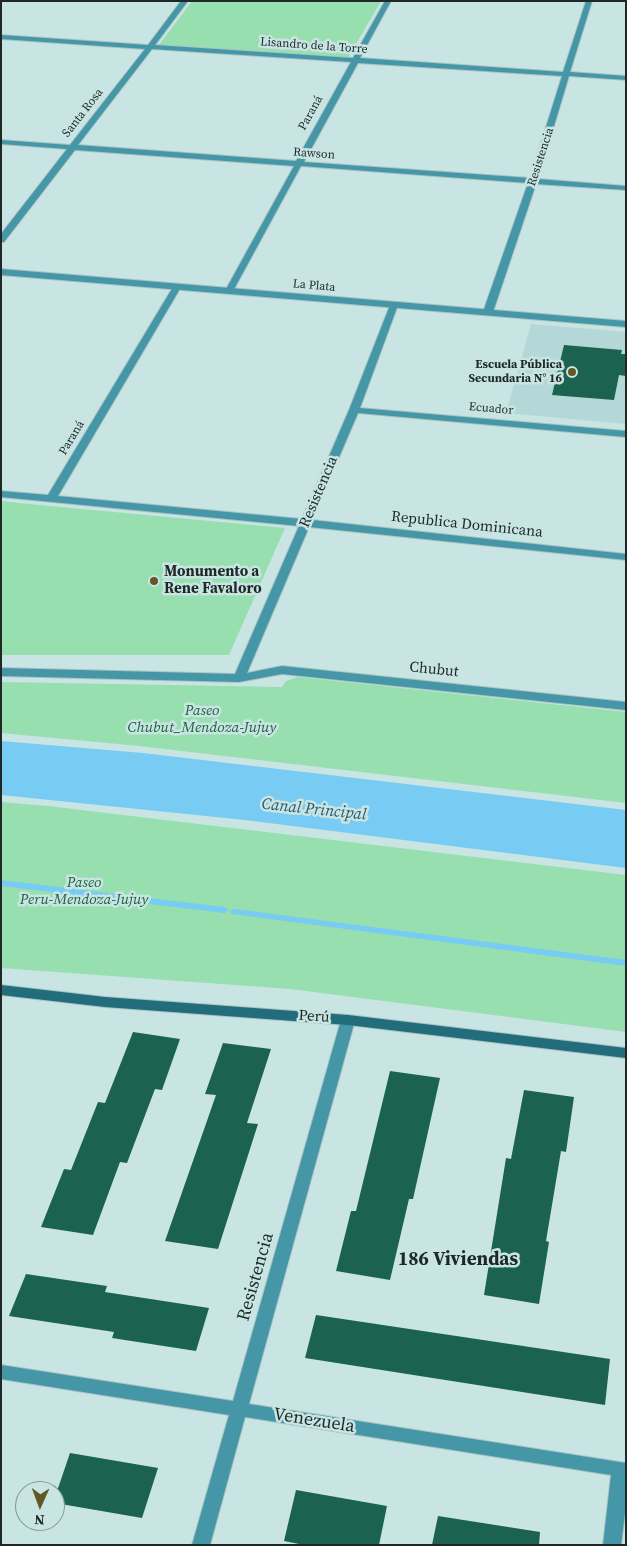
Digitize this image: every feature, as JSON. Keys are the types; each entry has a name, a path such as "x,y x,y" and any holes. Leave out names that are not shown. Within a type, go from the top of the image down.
{"main road":[{"name":"Perú","path":"1,990 105,1002 348,1020 626,1052"}],"street":[{"name":"Santa Rosa","path":"1,240 185,1"},
{"name":"Paraná","path":"229,291 388,1"},
{"name":"Resistencia","path":"488,312 533,181 589,1"},
{"name":"Lisandro de la Torre","path":"1,37 626,78"},
{"name":"Rawson","path":"1,142 626,188"},
{"name":"La Plata","path":"1,272 626,324"},
{"name":"Paraná","path":"51,499 177,287"},
{"name":"Resistencia","path":"240,678 354,410 394,304"},
{"name":"Ecuador","path":"354,410 626,434"},
{"name":"Republica Dominicana","path":"1,494 306,523 626,557"},
{"name":"Chubut","path":"1,672 240,678 282,670 626,706"},
{"name":"Resistencia","path":"201,1545 348,1020"},
{"name":"Venezuela","path":"1,1372 624,1470"},
{"path":"612,1545 624,1470"}],"shaded area":[{"name":"Escuela Pública Secundaria N° 16","path":"531,324 626,332 626,424 506,413"}],"green space":[{"path":"192,1 381,1 348,58 159,45"},
{"path":"1,501 285,528 229,655 1,655"},
{"name":"Paseo Chubut_Mendoza-Jujuy","path":"298,677 626,712 626,803 139,746 1,733 1,682 282,687 286,681"},
{"name":"Paseo Peru-Mendoza-Jujuy","path":"1,802 626,875 626,1032 290,989 1,968"}],"water":[{"name":"Canal Principal","path":"1,741 143,753 626,810 626,868 245,820 1,795"}],"building":[{"path":"564,345 622,350 621,354 626,354 626,376 619,375 614,400 552,395"},
{"path":"133,1032 180,1039 162,1090 155,1089 127,1163 120,1162 93,1235 41,1227 64,1169 71,1170 98,1102 105,1103"},
{"path":"223,1043 271,1049 247,1123 258,1124 218,1249 165,1241 216,1095 205,1094"},
{"path":"390,1071 440,1078 413,1199 409,1199 390,1280 336,1271 351,1211 356,1211"},
{"path":"524,1090 574,1097 566,1152 561,1151 546,1241 549,1242 539,1304 484,1295 506,1158 511,1159"},
{"path":"26,1274 107,1286 105,1292 209,1308 196,1351 112,1338 114,1332 9,1316"},
{"path":"316,1315 610,1359 605,1405 305,1358"},
{"path":"70,1453 158,1468 142,1518 65,1505 65,1481 60,1481"},
{"path":"296,1490 387,1506 379,1545 304,1545 284,1541"},
{"path":"438,1516 540,1532 539,1545 432,1545"}],"waterway":[{"path":"1,883 224,910"},
{"path":"235,912 626,963"}],"place":[{"name":"Escuela Pública Secundaria N° 16","path":"572,372"},
{"name":"Monumento a Rene Favaloro","path":"154,581"}],"district":[{"name":"186 Viviendas","path":"458,1260"}]}
